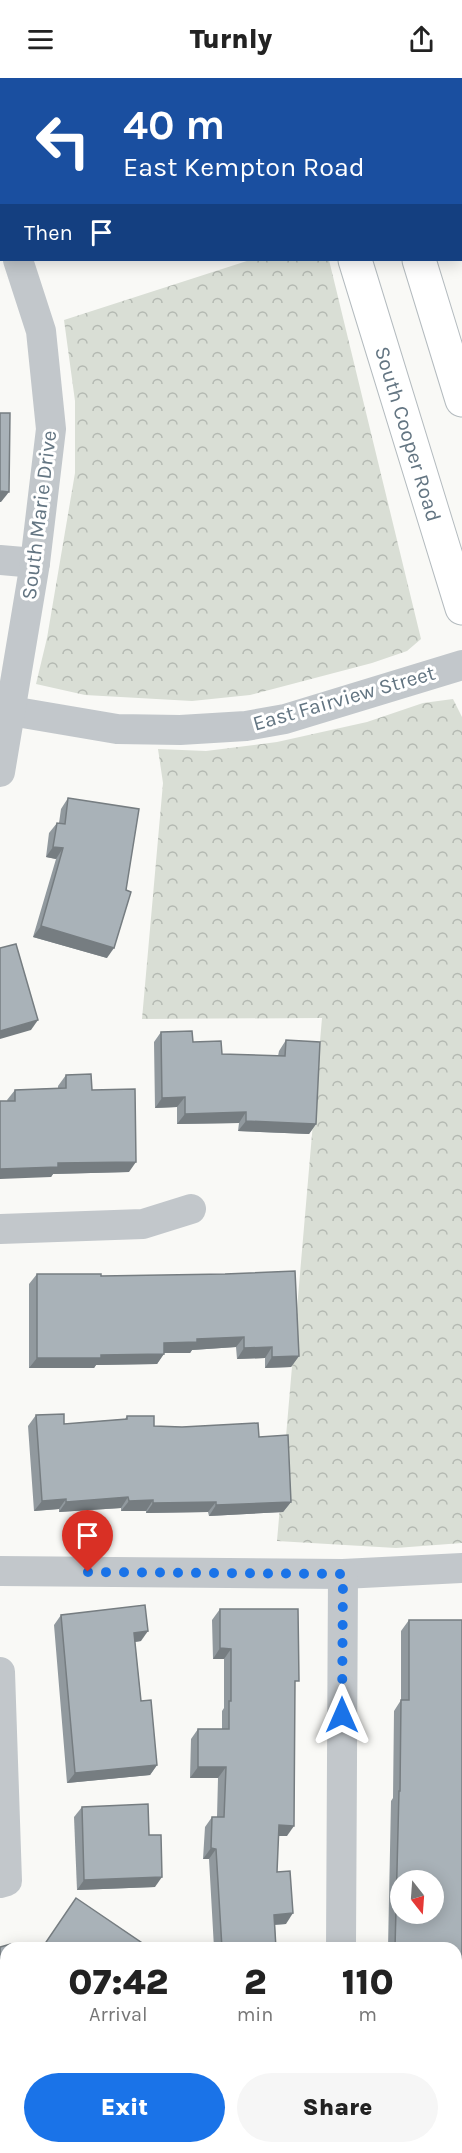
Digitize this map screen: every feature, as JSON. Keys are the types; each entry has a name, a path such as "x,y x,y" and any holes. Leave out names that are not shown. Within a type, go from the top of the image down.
{"main road":[{"name":"South Cooper Road","path":"356,261 462,608"},
{"path":"419,261 462,400"}],"street":[{"name":"South Marie Drive","path":"0,772 35,563 51,429 41,331 18,261"},
{"path":"0,560 35,563"},
{"name":"East Fairview Street","path":"11,711 117,729 180,730 246,726 285,719 462,665"},
{"path":"0,1229 143,1224 191,1209"},
{"path":"0,1571 343,1574 462,1568"},
{"path":"341,1942 343,1574"},
{"path":"0,1672 4,1882"}],"green space":[{"path":"247,261 329,261 421,639 407,651 372,663 250,695 192,701 85,695 36,684 47,638 75,473 75,401 64,320"},
{"path":"453,699 462,717 462,1543 396,1548 277,1541 322,1018 142,1019 163,783 158,749 206,751 277,742 367,722 423,703"}],"building":[{"path":"0,413 10,413 9,492 0,491"},
{"path":"68,798 139,809 126,890 131,892 114,948 41,926 63,848 53,847 57,823 65,824"},
{"path":"16,944 38,1020 0,1031 0,948"},
{"path":"192,1031 193,1042 221,1041 222,1054 285,1056 286,1040 320,1042 316,1124 246,1121 246,1112 185,1114 185,1097 162,1098 161,1032"},
{"path":"91,1074 92,1090 135,1089 136,1162 58,1163 58,1167 0,1169 0,1101 15,1101 15,1090 66,1088 66,1075"},
{"path":"295,1271 299,1356 272,1357 272,1347 244,1348 244,1337 164,1343 164,1354 101,1355 101,1358 37,1358 37,1274 101,1274 101,1276"},
{"path":"64,1414 64,1424 127,1419 127,1416 154,1416 154,1426 182,1427 258,1423 259,1437 288,1435 291,1502 216,1505 216,1502 129,1501 128,1497 66,1502 66,1499 42,1501 36,1415"},
{"path":"145,1605 148,1631 134,1633 141,1701 151,1700 157,1765 75,1773 61,1615"},
{"path":"220,1609 298,1609 299,1681 295,1681 294,1826 279,1825 277,1872 290,1871 293,1913 274,1915 276,1942 222,1942 216,1849 211,1848 212,1817 224,1817 226,1767 198,1767 198,1729 229,1729 231,1649 220,1648"},
{"path":"409,1620 462,1620 462,1942 395,1942 396,1924 444,1924 444,1870 397,1870 401,1700 409,1700"},
{"path":"148,1804 149,1835 161,1835 162,1877 84,1880 82,1807"},
{"path":"76,1898 141,1942 46,1942"}],"route":[{"path":"88,1572 343,1574 342,1715"}]}
